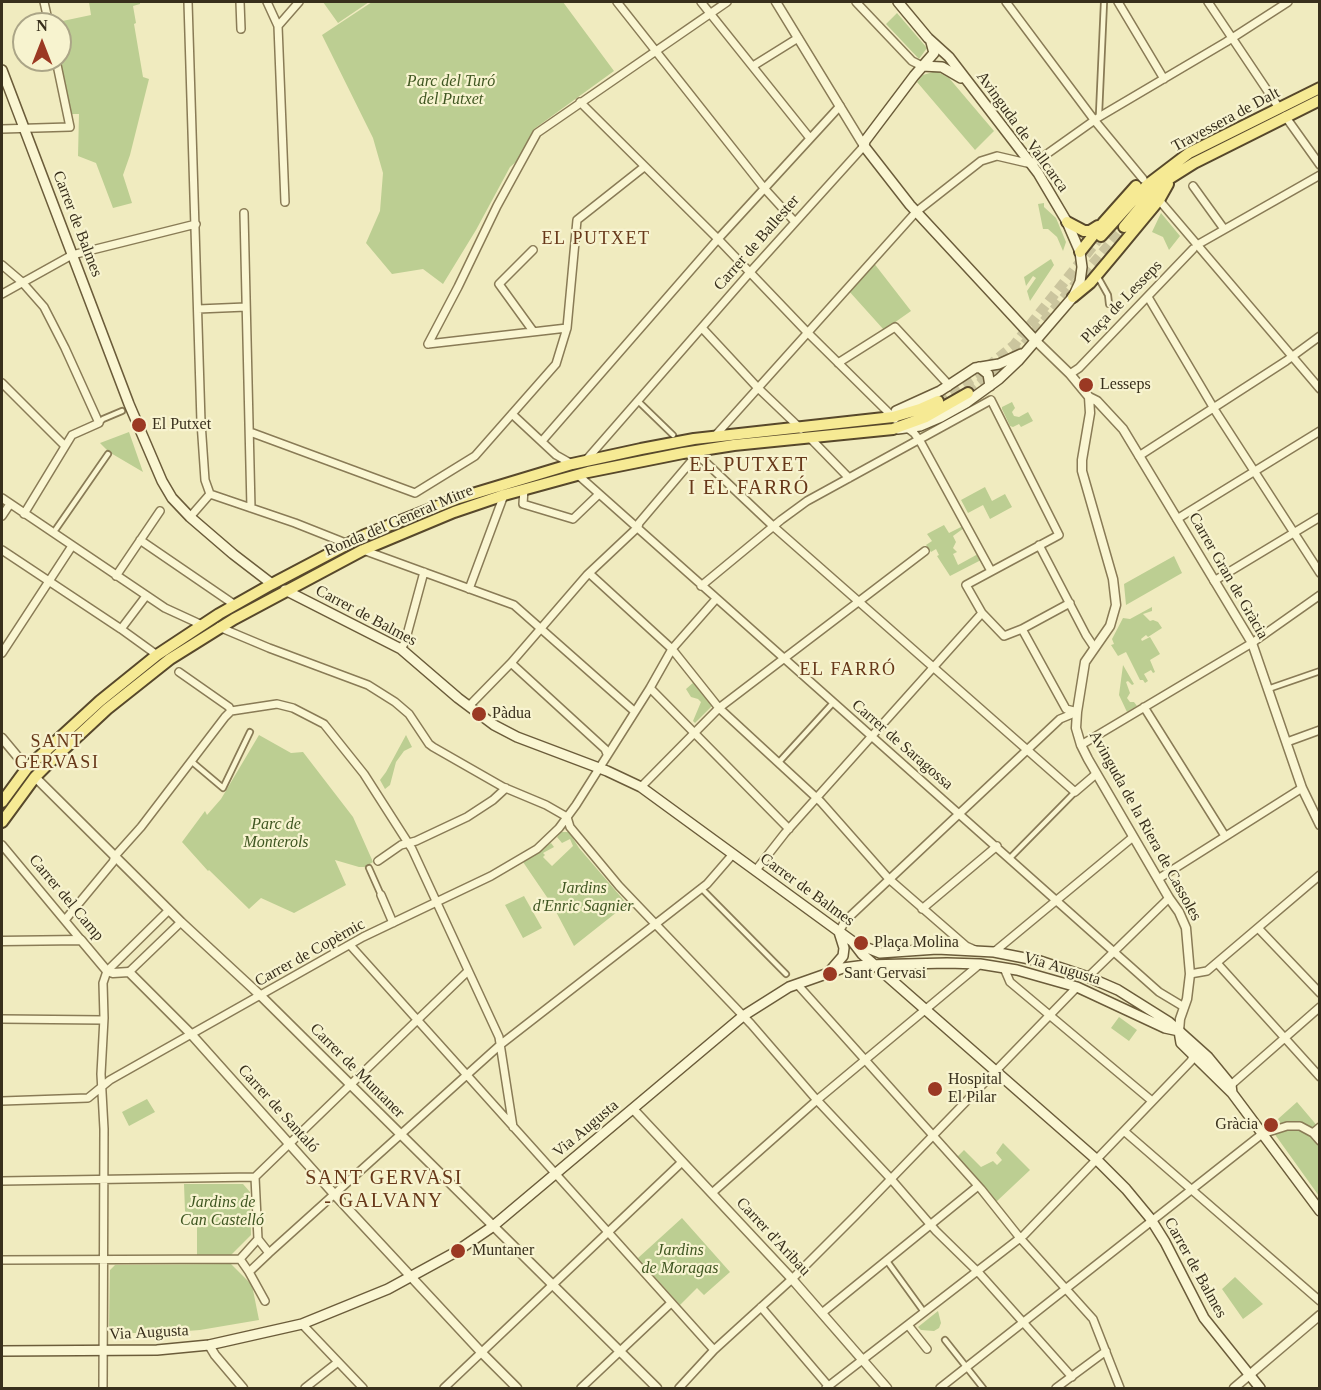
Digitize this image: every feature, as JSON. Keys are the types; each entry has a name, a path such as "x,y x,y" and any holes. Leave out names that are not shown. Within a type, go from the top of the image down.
{"main road":[{"name":"Avinguda de Vallcarca","path":"898,2 928,38 949,57 1031,163 1067,222 1080,252 1082,273 1073,297"},
{"name":"Carrer de Ballester","path":"864,146 865,141 934,52 928,38"},
{"path":"922,66 945,68 967,83"},
{"name":"Carrer de Balmes","path":"2,70 154,463 172,498 190,517 233,554 272,584"},
{"name":"Travessera de Dalt","path":"1124,227 1150,189 1320,88"},
{"name":"Travessera de Dalt","path":"1101,236 1189,153 1282,112 1320,100"},
{"path":"864,146 915,212 1035,340 1073,297 1090,283 1150,189"},
{"path":"1067,222 1079,230 1087,232 1094,230 1150,189"},
{"path":"1080,252 1103,222"},
{"name":"Ronda del General Mitre","path":"2,802 27,768 100,701 157,655 235,605 348,544 456,499 572,464 641,448 714,437 800,428 894,422 920,426 941,417 990,386 1035,340"},
{"name":"Ronda del General Mitre","path":"894,422 917,403 948,387 969,372 979,367 999,364 1023,353"},
{"path":"979,367 988,374 990,386"},
{"name":"Ronda del General Mitre","path":"2,822 35,777 107,709 167,662 219,627 363,550 432,520 504,495 578,475 700,450 810,438 894,422 938,411 968,393"},
{"name":"Ronda del General Mitre","path":"894,422 938,401"},
{"path":"700,450 714,437"},
{"path":"348,544 363,550"},
{"path":"272,584 285,590"},
{"name":"Carrer de Balmes","path":"285,590 401,649 494,725 517,737 599,768 641,787 853,942 857,949 1126,1189 1152,1221 1165,1242 1204,1318 1260,1389"},
{"path":"27,768 35,777"},
{"path":"829,973 843,956 839,932"},
{"name":"Via Augusta","path":"853,942 880,953 937,949 994,952 1040,961 1088,977 1136,1001 1179,1030 1195,1051 1231,1089 1320,1211"},
{"path":"977,951 983,961 994,952"},
{"name":"Via Augusta","path":"2,1351 157,1350 209,1345 302,1324 356,1303 413,1277 492,1227 743,1017 797,984 850,966 983,961 1077,987 1165,1028 1179,1030"},
{"path":"1077,987 1088,977"}],"street":[{"path":"188,2 204,480 210,494 348,544"},
{"path":"240,2 241,29"},
{"path":"267,2 278,26 285,202"},
{"path":"278,26 299,2"},
{"path":"617,2 764,188 795,222"},
{"path":"702,2 809,137"},
{"path":"567,328 428,344 459,287 497,206 537,133 727,2"},
{"path":"776,2 864,146"},
{"path":"856,2 912,61 922,66"},
{"path":"1006,2 1097,117 1195,247 1320,390"},
{"path":"1097,117 1104,2"},
{"path":"1118,2 1164,79"},
{"path":"1208,2 1320,165"},
{"path":"714,437 915,212 981,161 989,157 1002,157 1031,163 1037,161 1097,117 1164,79 1288,2"},
{"path":"753,66 798,38"},
{"path":"2,129 70,127 59,72"},
{"path":"580,102 718,239 894,422 920,441 991,571"},
{"path":"542,441 718,239 809,137 840,106"},
{"name":"Carrer de Ballester","path":"586,461 703,329 750,272 864,146"},
{"path":"250,432 415,492 475,456 556,364 567,328 577,220 644,167"},
{"name":"Plaça de Lesseps","path":"1070,374 1079,368 1195,247 1320,175"},
{"path":"1192,186 1224,229"},
{"path":"244,213 251,508"},
{"path":"2,294 72,255 196,224"},
{"path":"533,250 499,284 533,331"},
{"path":"2,265 22,282 44,307 99,423"},
{"name":"Plaça de Lesseps","path":"1099,279 1108,295 1109,304"},
{"name":"Plaça de Lesseps","path":"1108,295 1116,291"},
{"path":"1148,297 1214,407 1320,573"},
{"path":"198,309 246,307"},
{"path":"838,363 895,327 946,382 948,387"},
{"path":"703,329 757,387 849,478"},
{"path":"1138,456 1320,336"},
{"path":"1035,340 1070,374 1089,397"},
{"path":"2,383 65,446"},
{"name":"Carrer Gran de Gràcia","path":"1089,397 1097,401 1123,429 1252,643 1302,788 1318,818"},
{"name":"Avinguda de la Riera de Cassoles","path":"1089,397 1090,413 1082,471 1116,598 1113,619 1085,662 1076,728 1081,746 1096,774 1179,912 1186,928 1190,974 1179,1030"},
{"path":"701,586 807,501 992,400 1059,535 966,585 982,614 1004,636 1070,603"},
{"path":"639,402 673,435"},
{"path":"24,514 74,434 122,411"},
{"path":"512,414 556,455 572,464"},
{"path":"1177,519 1320,431"},
{"path":"700,450 701,458 712,470 774,527 1075,792"},
{"path":"469,706 511,663 590,574 638,527 700,450"},
{"path":"56,529 108,454"},
{"name":"Carrer de Saragossa","path":"578,475 1159,992 1184,1006"},
{"path":"525,489 523,504 573,519 599,494"},
{"path":"190,517 210,494"},
{"path":"470,589 504,495"},
{"path":"2,498 168,610 202,625"},
{"path":"2,516 10,504"},
{"path":"116,576 160,511"},
{"path":"1214,581 1320,517"},
{"path":"140,540 235,605"},
{"path":"1039,545 1094,647"},
{"path":"2,653 72,546"},
{"path":"2,550 157,655"},
{"path":"363,550 514,605 634,711"},
{"path":"641,787 719,708 925,551"},
{"path":"401,649 405,642 424,572"},
{"path":"590,574 672,649 719,708 816,799 889,879 966,946 977,951"},
{"path":"1081,746 1252,643 1320,595"},
{"path":"121,629 146,596"},
{"name":"Carrer de Copèrnic","path":"2,1101 88,1098 110,1080 350,945 491,876 537,849 567,817 650,688 672,649 716,599"},
{"path":"756,870 789,829 982,614"},
{"path":"219,627 368,685 409,714 429,744 506,788 546,805 567,817 570,826 609,876 743,1017 931,1225 1024,1322 1071,1377"},
{"path":"1022,629 1066,709 1077,712"},
{"path":"511,663 605,749 607,754"},
{"path":"1268,689 1320,671"},
{"path":"179,672 229,707 231,711"},
{"path":"650,688 789,829"},
{"path":"65,920 231,711 277,704 293,708 324,724 364,774 408,842 500,1037 513,1127"},
{"path":"780,761 832,704"},
{"path":"1144,707 1225,836"},
{"path":"839,932 845,921 1027,750 1063,717 1077,712"},
{"path":"1287,742 1320,730"},
{"path":"191,761 223,788 250,732"},
{"path":"2,738 27,768"},
{"path":"1011,856 1096,774"},
{"name":"Carrer de Muntaner","path":"35,777 181,922 261,996 657,1389"},
{"path":"378,861 401,845 416,841 467,818 506,788"},
{"path":"1158,879 1302,788"},
{"path":"994,952 1133,837"},
{"name":"Carrer del Camp","path":"2,845 107,971"},
{"path":"922,909 997,846"},
{"path":"249,1272 500,1045 709,882 733,854"},
{"path":"369,868 393,923"},
{"path":"1190,974 1202,973 1217,963 1320,875"},
{"path":"700,888 786,974"},
{"path":"1088,977 1169,898"},
{"path":"103,1389 104,1179 101,1088 103,983 107,971 169,910"},
{"path":"107,971 129,972 181,922"},
{"path":"1258,928 1320,993"},
{"path":"2,941 81,940"},
{"path":"350,945 714,1350"},
{"path":"712,1193 817,1100 983,961"},
{"path":"1217,963 1320,1077"},
{"path":"1004,968 1010,982 1152,1101"},
{"path":"2,1181 255,1178 468,971"},
{"name":"Carrer de Santaló","path":"129,972 191,1034 335,1195 517,1389"},
{"path":"797,984 978,1186 1020,1238 1094,1321 1120,1389"},
{"path":"679,1389 714,1350 792,1279 1077,987"},
{"path":"1231,1089 1284,1037 1320,1007"},
{"path":"2,1020 103,1020"},
{"path":"761,1307 828,1388 1020,1238 1097,1161 1195,1051"},
{"name":"Carrer d'Aribau","path":"633,1109 792,1279 887,1389"},
{"path":"940,1389 1262,1134 1291,1125 1303,1127 1320,1141"},
{"path":"1313,1133 1320,1126"},
{"path":"1124,1131 1320,1301"},
{"path":"444,1389 682,1162"},
{"path":"255,1178 258,1239 269,1253"},
{"path":"822,1313 978,1186"},
{"path":"2,1260 240,1259 258,1239"},
{"path":"240,1259 265,1301"},
{"path":"886,1261 924,1312"},
{"path":"581,1389 671,1303"},
{"path":"1234,1389 1320,1315"},
{"path":"302,1324 363,1389"},
{"path":"908,1325 927,1349"},
{"path":"945,1340 983,1389"},
{"path":"209,1345 243,1389"},
{"path":"1056,1389 1106,1351"},
{"path":"306,1389 338,1362"}],"green space":[{"path":"89,2 140,2 133,6 136,23 134,24 143,77 149,79 123,175 132,203 113,208 96,163 78,156 79,114 71,114 63,72 72,72 72,19 91,15"},
{"path":"323,2 369,2 338,23"},
{"name":"Parc del Turó del Putxet","path":"372,2 563,2 614,71 534,129 443,284 423,269 392,274 366,243 380,211 383,173 373,138 322,35"},
{"path":"897,13 927,48 919,59 886,24"},
{"path":"933,72 949,78 994,131 975,150 917,82 923,75"},
{"path":"1044,203 1044,207 1056,218 1066,242 1063,251 1057,237 1048,229 1043,229 1038,204"},
{"path":"1161,213 1180,236 1169,250 1163,237 1152,232"},
{"path":"1051,259 1054,265 1030,301 1027,291 1036,278 1033,276 1026,286 1024,277"},
{"path":"873,262 911,311 884,330 848,290"},
{"path":"1012,402 1015,408 1012,412 1014,416 1019,417 1028,412 1033,421 1021,427 1019,424 1010,426 1002,407"},
{"path":"129,432 143,472 109,452 100,443"},
{"path":"985,487 992,501 1005,494 1012,507 990,519 983,505 968,513 961,500"},
{"path":"944,525 949,533 963,526 964,528 953,536 956,542 953,548 957,552 953,554 958,565 978,554 981,560 950,576 937,556 939,555 936,549 931,552 926,545 932,541 927,534"},
{"path":"1174,556 1182,573 1126,605 1124,584"},
{"path":"1152,607 1152,611 1143,614 1150,621 1158,622 1162,628 1141,639 1142,641 1150,637 1160,654 1150,660 1155,672 1151,670 1144,674 1148,681 1145,683 1140,680 1126,652 1118,656 1111,645 1114,644 1112,639 1123,618 1130,619"},
{"path":"1123,665 1134,684 1126,682 1130,693 1127,698 1137,706 1127,712 1119,695"},
{"path":"694,682 712,706 695,723 693,721 701,702 691,697 686,689"},
{"name":"Parc de Monterols","path":"259,735 291,753 303,752 353,817 373,862 365,867 359,867 335,860 346,885 294,913 261,898 249,909 208,871 182,842 205,811 207,815 221,799"},
{"path":"406,735 412,747 404,751 396,762 390,785 385,789 380,780"},
{"name":"Jardins d'Enric Sagnier","path":"561,832 569,832 579,848 627,904 574,946 553,906 523,862 551,843 554,847 543,853 545,855 543,857 552,866 573,846 570,839 562,843 557,837"},
{"path":"524,896 542,928 523,938 505,905"},
{"path":"1119,1017 1137,1030 1129,1041 1111,1028"},
{"path":"147,1099 155,1112 129,1126 122,1112"},
{"path":"1297,1102 1319,1128 1319,1196 1271,1129 1280,1122 1278,1119"},
{"path":"1003,1143 1030,1170 996,1202 957,1157 964,1150 981,1167 993,1161 997,1165 1002,1160 996,1153"},
{"name":"Jardins de Can Castelló","path":"184,1184 243,1184 250,1192 251,1235 231,1255 197,1255 197,1223 185,1211"},
{"name":"Jardins de Moragas","path":"682,1218 730,1272 704,1295 697,1288 680,1305 638,1258"},
{"path":"231,1264 252,1285 259,1320 200,1330 160,1333 115,1333 109,1327 110,1270 115,1265"},
{"path":"1235,1277 1263,1304 1243,1319 1222,1289"},
{"path":"938,1311 941,1323 939,1328 934,1331 921,1330 918,1327"}],"tunnel":[{"path":"968,393 1017,353 1124,227"},
{"path":"938,401 979,374 1014,345 1101,236"}],"place":[{"name":"Lesseps","path":"1086,385"},
{"name":"El Putxet","path":"139,425"},
{"name":"Pàdua","path":"479,714"},
{"name":"Plaça Molina","path":"861,943"},
{"name":"Sant Gervasi","path":"830,974"},
{"name":"Hospital El Pilar","path":"935,1089"},
{"name":"Gràcia","path":"1271,1125"},
{"name":"Muntaner","path":"458,1251"}],"district":[{"name":"EL PUTXET","path":"596,239"},
{"name":"EL PUTXET I EL FARRÓ","path":"749,478"},
{"name":"EL FARRÓ","path":"848,670"},
{"name":"SANT GERVASI","path":"57,752"},
{"name":"SANT GERVASI - GALVANY","path":"384,1190"}]}
